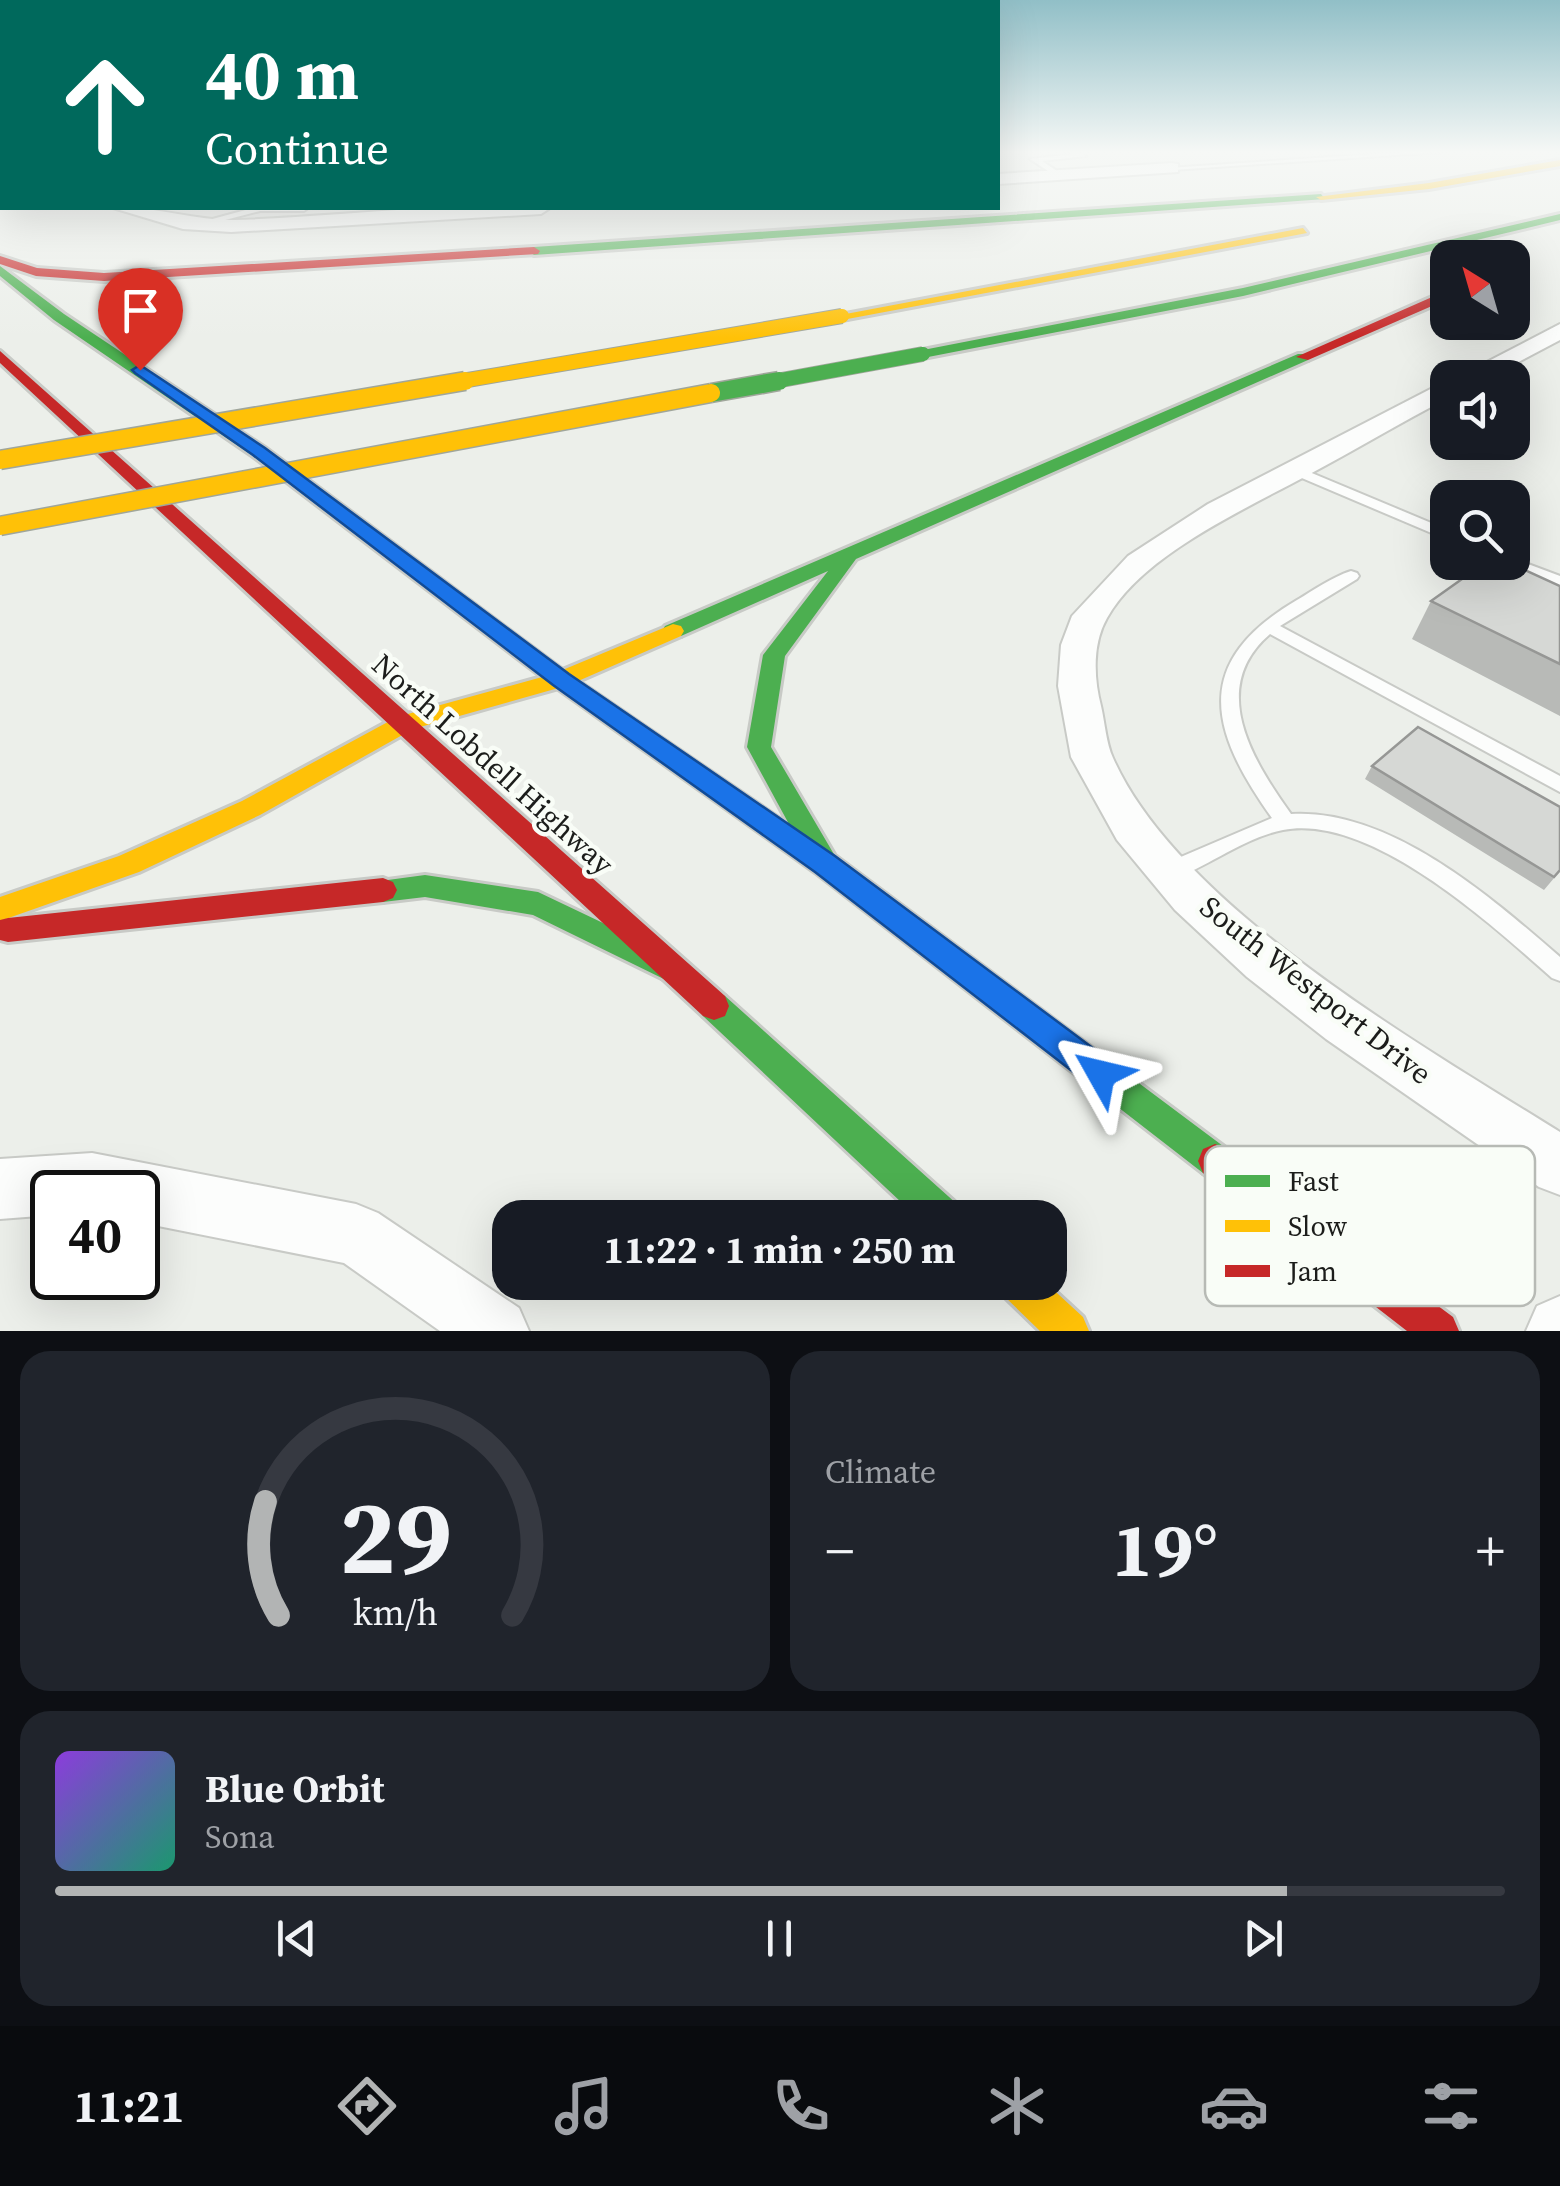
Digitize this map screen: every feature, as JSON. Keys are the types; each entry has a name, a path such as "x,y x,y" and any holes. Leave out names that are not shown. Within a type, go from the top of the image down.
{"main road":[{"path":"0,260 36,272 104,277 1101,214"},
{"path":"0,526 1243,292 1560,217"},
{"path":"0,460 842,316 1324,227"},
{"path":"134,299 283,267"},
{"path":"0,270 59,317 194,404 561,680 825,864 1205,1153"},
{"path":"0,910 164,848 251,808 405,723 561,680 1430,302"},
{"path":"20,322 85,311"},
{"name":"North Lobdell Highway","path":"0,356 925,1200"},
{"path":"825,864 760,747 774,655 848,558"},
{"path":"0,930 425,886 538,904 674,971"},
{"path":"1035,1300 1069,1331"},
{"path":"1406,1306 1439,1331"}],"street":[{"path":"140,214 198,224 370,214"},
{"path":"1502,360 1560,330"},
{"name":"South Westport Drive","path":"1430,398 1206,518 1136,570 1095,609 1077,649 1077,703 1089,756 1134,832 1217,922 1374,1042 1530,1146"},
{"name":"South Westport Drive","path":"1535,1149 1560,1166"},
{"path":"0,1189 92,1183 356,1235 496,1331"}],"lane":[{"path":"198,224 235,214"},
{"path":"1295,470 1430,528"},
{"path":"1530,570 1560,582"},
{"path":"1285,821 1245,766 1232,735 1229,707 1233,676 1249,644 1351,576"},
{"path":"1270,627 1560,785"},
{"path":"1170,871 1285,821 1335,820 1373,836 1435,874 1560,971"}],"building":[{"path":"1530,572 1560,586 1560,664 1431,601 1461,580 1530,580"},
{"path":"1418,727 1560,807 1560,870 1554,877 1372,766"}],"traffic: fast":[{"path":"534,251 1072,214"},
{"path":"923,354 1243,292 1560,217"},
{"path":"0,270 59,317 259,452 561,680"},
{"path":"711,393 923,354"},
{"path":"673,631 1303,357"},
{"path":"825,864 759,747 774,655 847,560"},
{"path":"561,680 825,864 1205,1153"},
{"path":"383,890 425,886 538,904 674,971"},
{"path":"714,1006 925,1200"}],"traffic: slow":[{"path":"842,316 1303,231"},
{"path":"0,460 842,316"},
{"path":"0,526 711,393"},
{"path":"0,909 129,864 251,808 405,723 561,680 673,631"},
{"path":"1035,1300 1069,1331"}],"traffic: jam":[{"path":"0,260 36,272 104,277 534,251"},
{"path":"1303,357 1430,302"},
{"path":"0,355 405,723"},
{"path":"405,723 714,1006"},
{"path":"8,930 383,890"},
{"path":"1406,1306 1439,1331"}],"route":[{"path":"140,370 194,404 561,680 825,864 1101,1074"}]}
